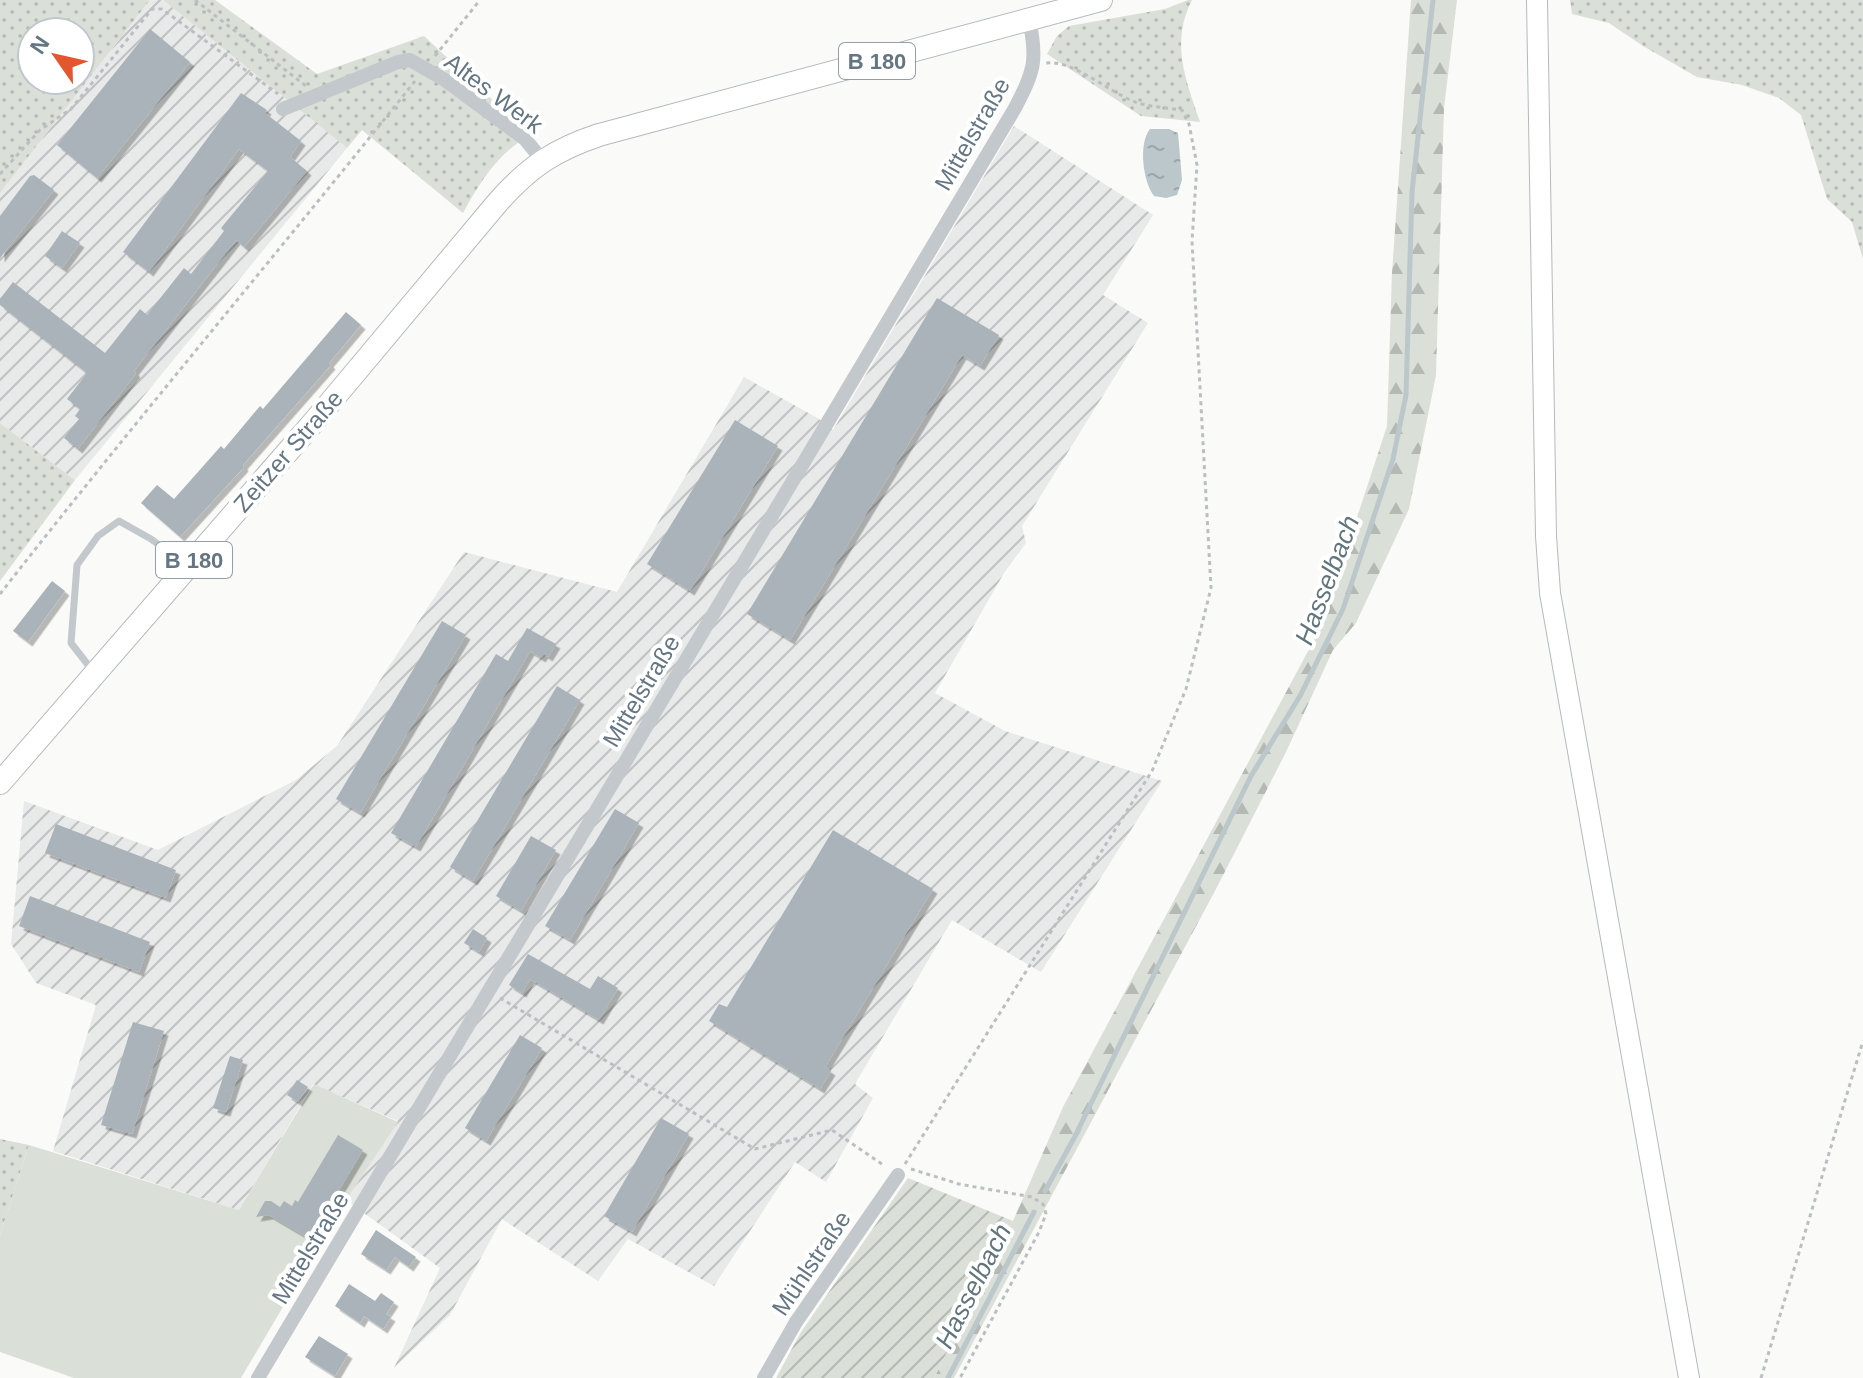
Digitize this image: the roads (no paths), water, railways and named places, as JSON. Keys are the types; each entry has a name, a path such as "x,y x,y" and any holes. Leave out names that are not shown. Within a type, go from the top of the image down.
{"main road":[{"name":"B 180","path":"542,160 574,143 599,135 1101,0"},
{"name":"Zeitzer Straße","path":"0,783 387,336 515,183 542,160"}],"street":[{"path":"1537,0 1546,536 1550,593 1689,1378"},
{"name":"Mittelstraße","path":"258,1378 1015,108 1034,65 1035,51 1029,19"},
{"name":"Altes Werk","path":"288,107 398,62 410,60 525,139 542,160"},
{"name":"Mühlstraße","path":"764,1378 796,1322 898,1175"}],"lane":[{"path":"96,674 71,643 77,565 98,536 119,521 151,539 188,566"}],"water":[{"path":"1150,129 1169,129 1178,133 1182,180 1177,195 1166,198 1154,196 1150,190 1143,153"}],"waterway":[{"name":"Hasselbach","path":"1078,1130 1251,776 1300,696 1343,609 1393,459 1406,395 1412,192 1433,0"},
{"name":"Hasselbach","path":"1045,1191 1079,1129"},
{"name":"Hasselbach","path":"948,1378 1034,1212"}]}
